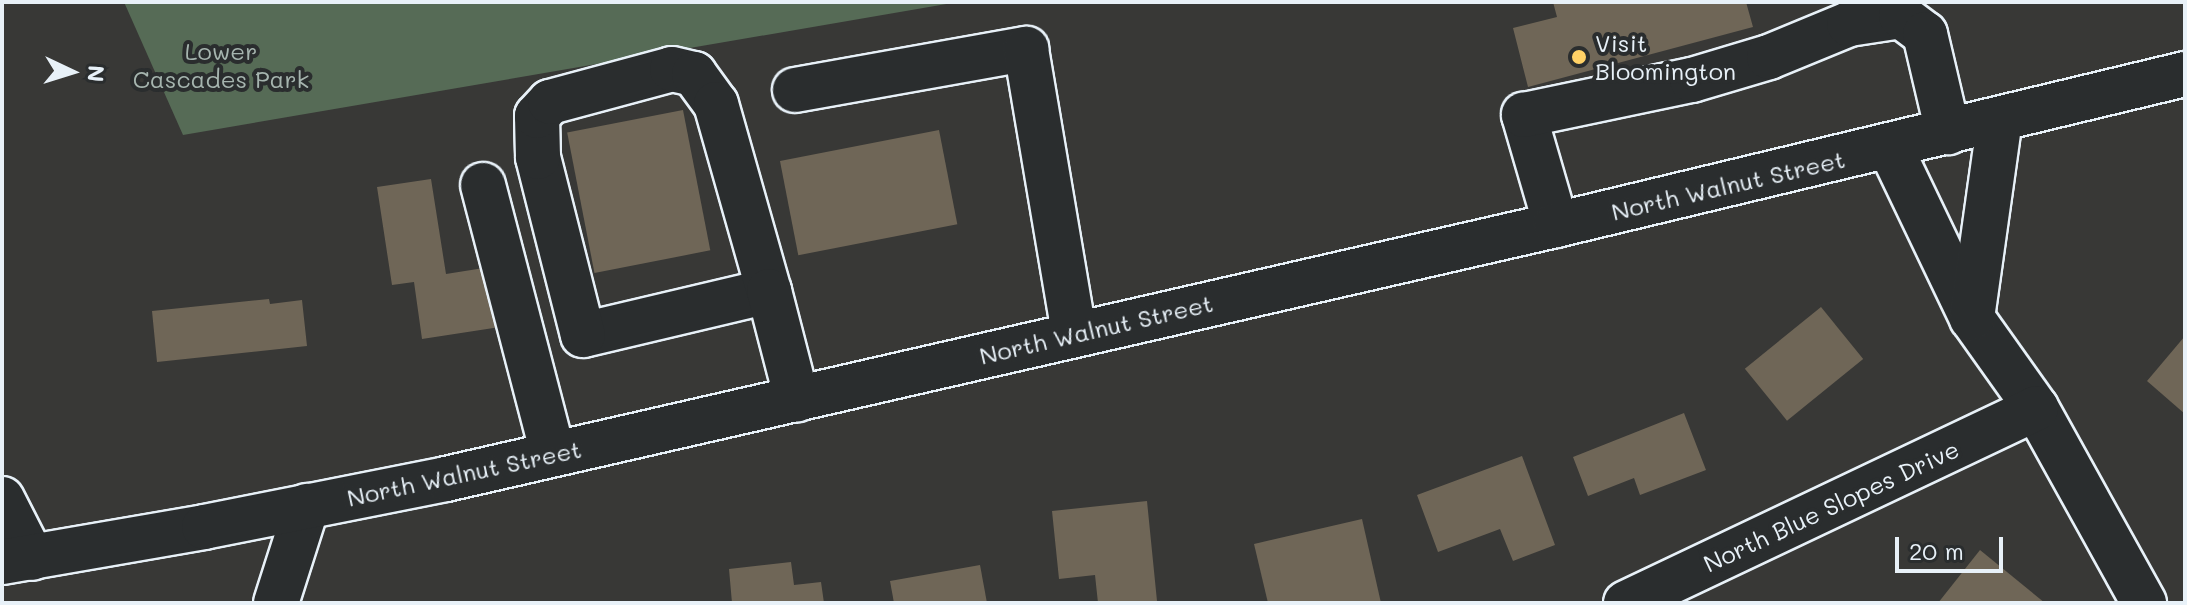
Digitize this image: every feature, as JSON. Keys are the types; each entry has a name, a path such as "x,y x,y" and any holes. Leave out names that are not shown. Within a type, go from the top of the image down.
{"main road":[{"path":"1556,225 1524,115 1692,80 1769,57 1849,24 1901,16 1925,34 1948,132"},
{"path":"795,90 1026,49 1074,334"},
{"path":"769,291 583,335 538,157 537,116 550,102 580,93 672,69 694,74 716,104 769,291 797,399"},
{"name":"North Walnut Street","path":"17,560 307,506 553,454 1556,225 2185,74"},
{"path":"1972,318 2000,119"},
{"path":"1890,147 1972,318 2036,408 2144,603"},
{"path":"483,185 553,454"},
{"name":"North Blue Slopes Drive","path":"1626,603 2036,408"},
{"path":"2,499 17,560"},
{"path":"276,603 307,506"}],"green space":[{"name":"Lower Cascades Park","path":"124,2 958,2 183,135"}],"building":[{"name":"Visit Bloomington","path":"1553,2 1746,2 1753,27 1528,87 1513,28 1557,17"},
{"path":"683,110 710,250 594,273 567,133"},
{"path":"939,130 957,224 798,255 780,161"},
{"path":"431,179 446,274 490,267 500,327 422,339 414,282 392,285 377,187"},
{"path":"269,299 270,304 302,300 307,346 157,362 152,311"},
{"path":"1821,307 1863,359 1787,421 1745,369"},
{"path":"2185,336 2185,414 2147,381"},
{"path":"1684,413 1706,470 1640,495 1634,478 1588,496 1573,457"},
{"path":"1522,456 1555,545 1513,561 1500,529 1438,552 1417,495"},
{"path":"1147,501 1157,601 1098,603 1095,575 1059,579 1052,511"},
{"path":"1362,519 1381,603 1268,603 1254,544"},
{"path":"1980,550 2045,603 1938,603"},
{"path":"791,562 794,585 821,582 824,603 732,603 729,569"},
{"path":"980,565 987,603 894,603 890,581"}],"place":[{"name":"Visit Bloomington","path":"1579,57"}]}
